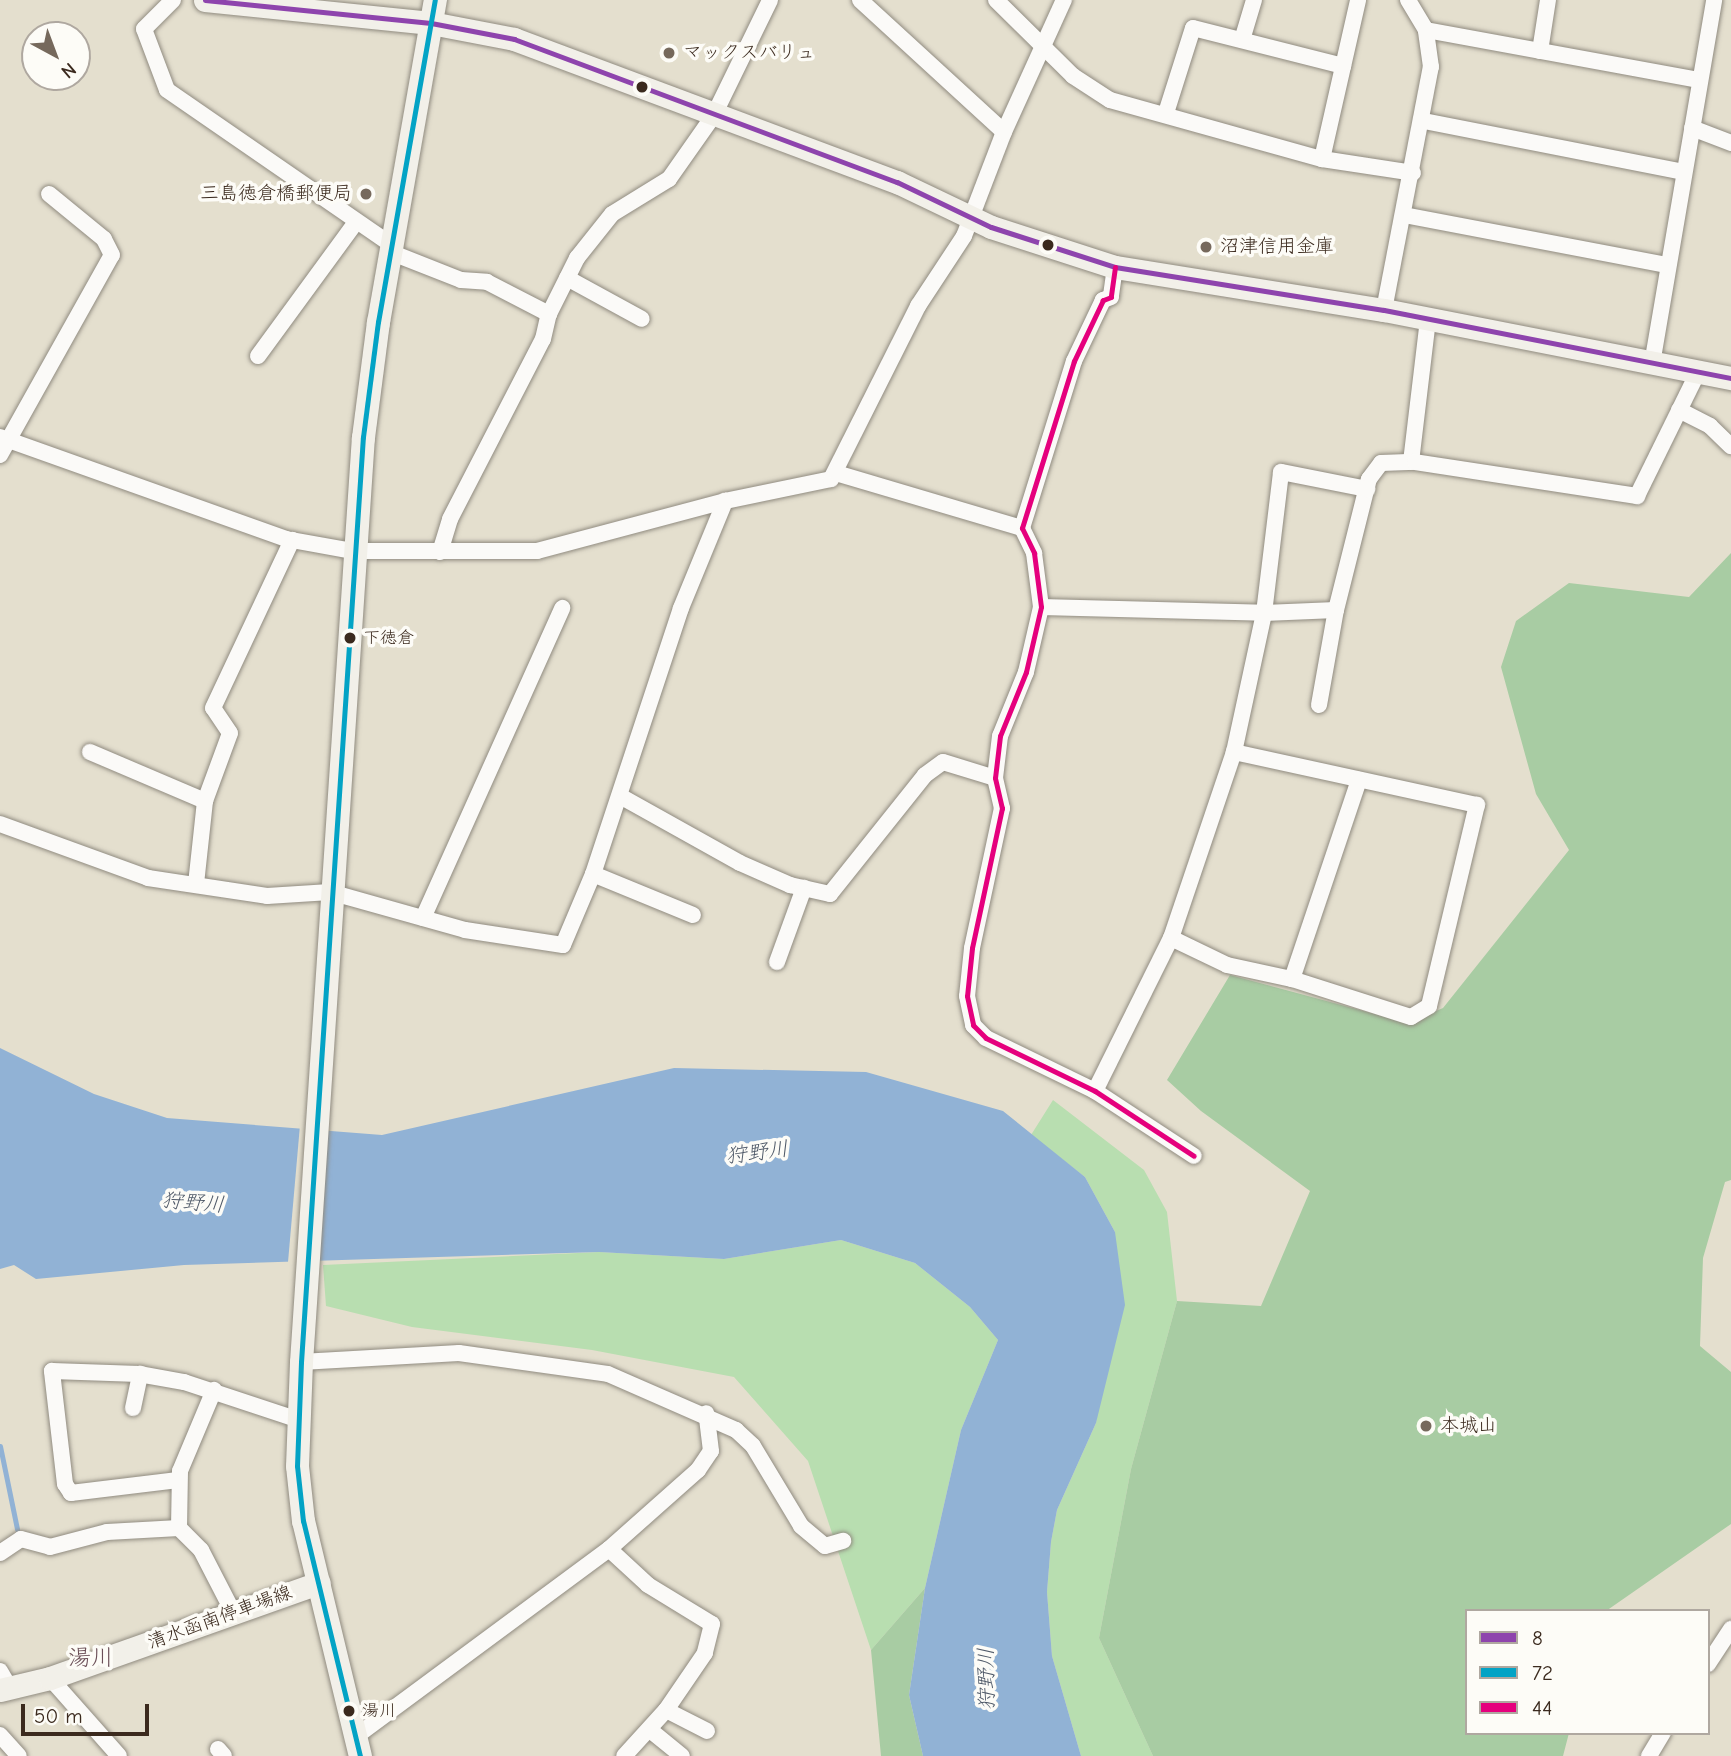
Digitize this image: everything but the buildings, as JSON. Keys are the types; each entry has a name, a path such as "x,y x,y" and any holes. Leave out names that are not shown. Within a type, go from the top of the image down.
{"main road":[{"path":"205,0 433,11 568,55 714,116 922,191 971,219 1115,267 1384,310 1731,378"},
{"path":"358,1746 298,1487 299,1420 324,971 352,551 364,424 391,248 433,11"},
{"name":"清水函南停車場線","path":"3,1683 50,1678 319,1583"}],"street":[{"path":"173,0 144,29 167,90 391,248 461,280 487,282 549,314"},
{"path":"440,552 461,496 543,339 549,314 567,278 604,222 666,182 714,116 770,0"},
{"path":"860,0 1004,132"},
{"path":"996,0 1042,42 1073,76 1110,100 1167,113 1322,159 1413,173"},
{"path":"5,438 292,540 352,551 537,551 724,501 831,479 918,306 971,219 1042,42 1064,0"},
{"path":"1242,40 1254,0"},
{"path":"1322,159 1358,0"},
{"path":"1384,310 1424,121 1431,67 1426,30 1408,0"},
{"path":"1540,51 1548,0"},
{"path":"1652,364 1714,0"},
{"path":"1167,113 1193,27 1343,66"},
{"path":"1426,30 1699,80"},
{"path":"1424,121 1683,172"},
{"path":"1692,128 1731,143"},
{"path":"0,455 5,438 113,255 104,239 49,194"},
{"path":"1404,215 1667,265"},
{"path":"258,356 356,222"},
{"path":"1115,267 1111,297 1102,300 1074,361 1022,528 1034,553 1041,607 1026,672 1000,736 995,778 1002,808 972,948 967,996 973,1025 986,1038 1095,1091 1194,1156"},
{"path":"567,278 642,318"},
{"path":"1411,462 1428,319"},
{"path":"1320,705 1336,610 1367,489 1381,463 1411,462 1637,496 1698,372"},
{"path":"1679,410 1710,426 1731,446"},
{"path":"836,472 1022,528"},
{"path":"1095,1091 1171,937 1234,752 1264,613 1281,472 1367,489"},
{"path":"0,824 148,878 267,896 330,892 465,930 564,945 593,874 681,608 724,501"},
{"path":"196,884 205,801 230,733 213,708 292,540"},
{"path":"1041,607 1264,613 1336,610"},
{"path":"423,918 562,608"},
{"path":"90,752 205,801"},
{"path":"1171,937 1227,965 1292,979 1411,1017 1429,1006 1477,806 1234,752"},
{"path":"620,796 740,863 804,888 830,894 925,775 943,762 995,778"},
{"path":"1292,979 1359,780"},
{"path":"593,874 693,915"},
{"path":"778,962 804,888"},
{"path":"302,1355 459,1353 565,1365 608,1374 706,1413 736,1430 753,1446 801,1527 825,1546 843,1541"},
{"path":"178,1480 75,1494 66,1488 52,1371 140,1374 214,1390 299,1420"},
{"path":"133,1408 140,1374"},
{"path":"214,1390 178,1480 179,1528 201,1550 234,1614"},
{"path":"358,1746 609,1549 698,1470 711,1451 706,1413"},
{"path":"0,1553 21,1539 50,1547 107,1532 179,1528"},
{"path":"609,1549 648,1585 712,1623 705,1653 666,1710 624,1756"},
{"path":"1710,1661 1731,1629"},
{"path":"50,1678 119,1756"},
{"path":"666,1710 706,1731"},
{"path":"650,1730 682,1756"},
{"path":"0,1735 19,1756"},
{"path":"1649,1756 1663,1735"}],"green space":[{"path":"1731,553 1731,1180 1725,1182 1703,1258 1700,1346 1731,1372 1731,1524 1609,1609 1465,1609 1465,1735 1568,1735 1563,1756 1153,1756 1099,1638 1131,1469 1177,1301 1261,1306 1310,1191 1201,1111 1167,1080 1230,975 1408,1023 1443,1008 1569,850 1536,794 1501,667 1516,621 1569,583 1689,597"},
{"path":"1053,1100 1144,1170 1167,1212 1177,1301 1131,1469 1099,1638 1153,1756 1081,1756 1052,1656 1047,1592 1051,1542 1057,1510 1096,1423 1115,1232 1085,1177 1031,1135"},
{"path":"841,1240 915,1263 970,1307 998,1340 961,1430 925,1588 871,1650 808,1461 734,1377 592,1350 412,1327 326,1306 323,1265 599,1252 724,1259"},
{"path":"925,1588 909,1695 923,1756 881,1756 871,1650"}],"water":[{"name":"狩野川","path":"0,1048 94,1094 167,1118 382,1135 674,1068 866,1072 1003,1111 1085,1177 1115,1232 1125,1305 1096,1423 1057,1510 1051,1542 1047,1592 1052,1656 1081,1756 923,1756 909,1695 925,1588 961,1430 998,1340 970,1307 915,1263 841,1240 724,1259 599,1252 184,1265 36,1279 14,1265 0,1269"}],"pier":[{"path":"300,1125 324,1127 312,1268 288,1265"}],"waterway":[{"path":"0,1446 17,1529"}],"transit line":[{"name":"8","path":"205,0 431,23 514,39 897,182 991,227 1115,267 1384,310 1731,378"},
{"name":"72","path":"360,1756 303,1521 297,1466 301,1362 363,437 378,322 435,0"},
{"name":"44","path":"1115,267 1111,297 1103,300 1074,361 1022,528 1034,553 1041,607 1026,672 1000,736 995,778 1002,808 972,948 967,996 973,1025 986,1038 1095,1091 1194,1156"}],"place":[{"name":"マックスバリュ","path":"669,53"},
{"name":"三島徳倉橋郵便局","path":"366,194"},
{"name":"沼津信用金庫","path":"1206,247"},
{"name":"下徳倉","path":"350,638"},
{"name":"本城山","path":"1426,1426"},
{"name":"湯川","path":"349,1711"}],"district":[{"name":"湯川","path":"91,1658"}]}
